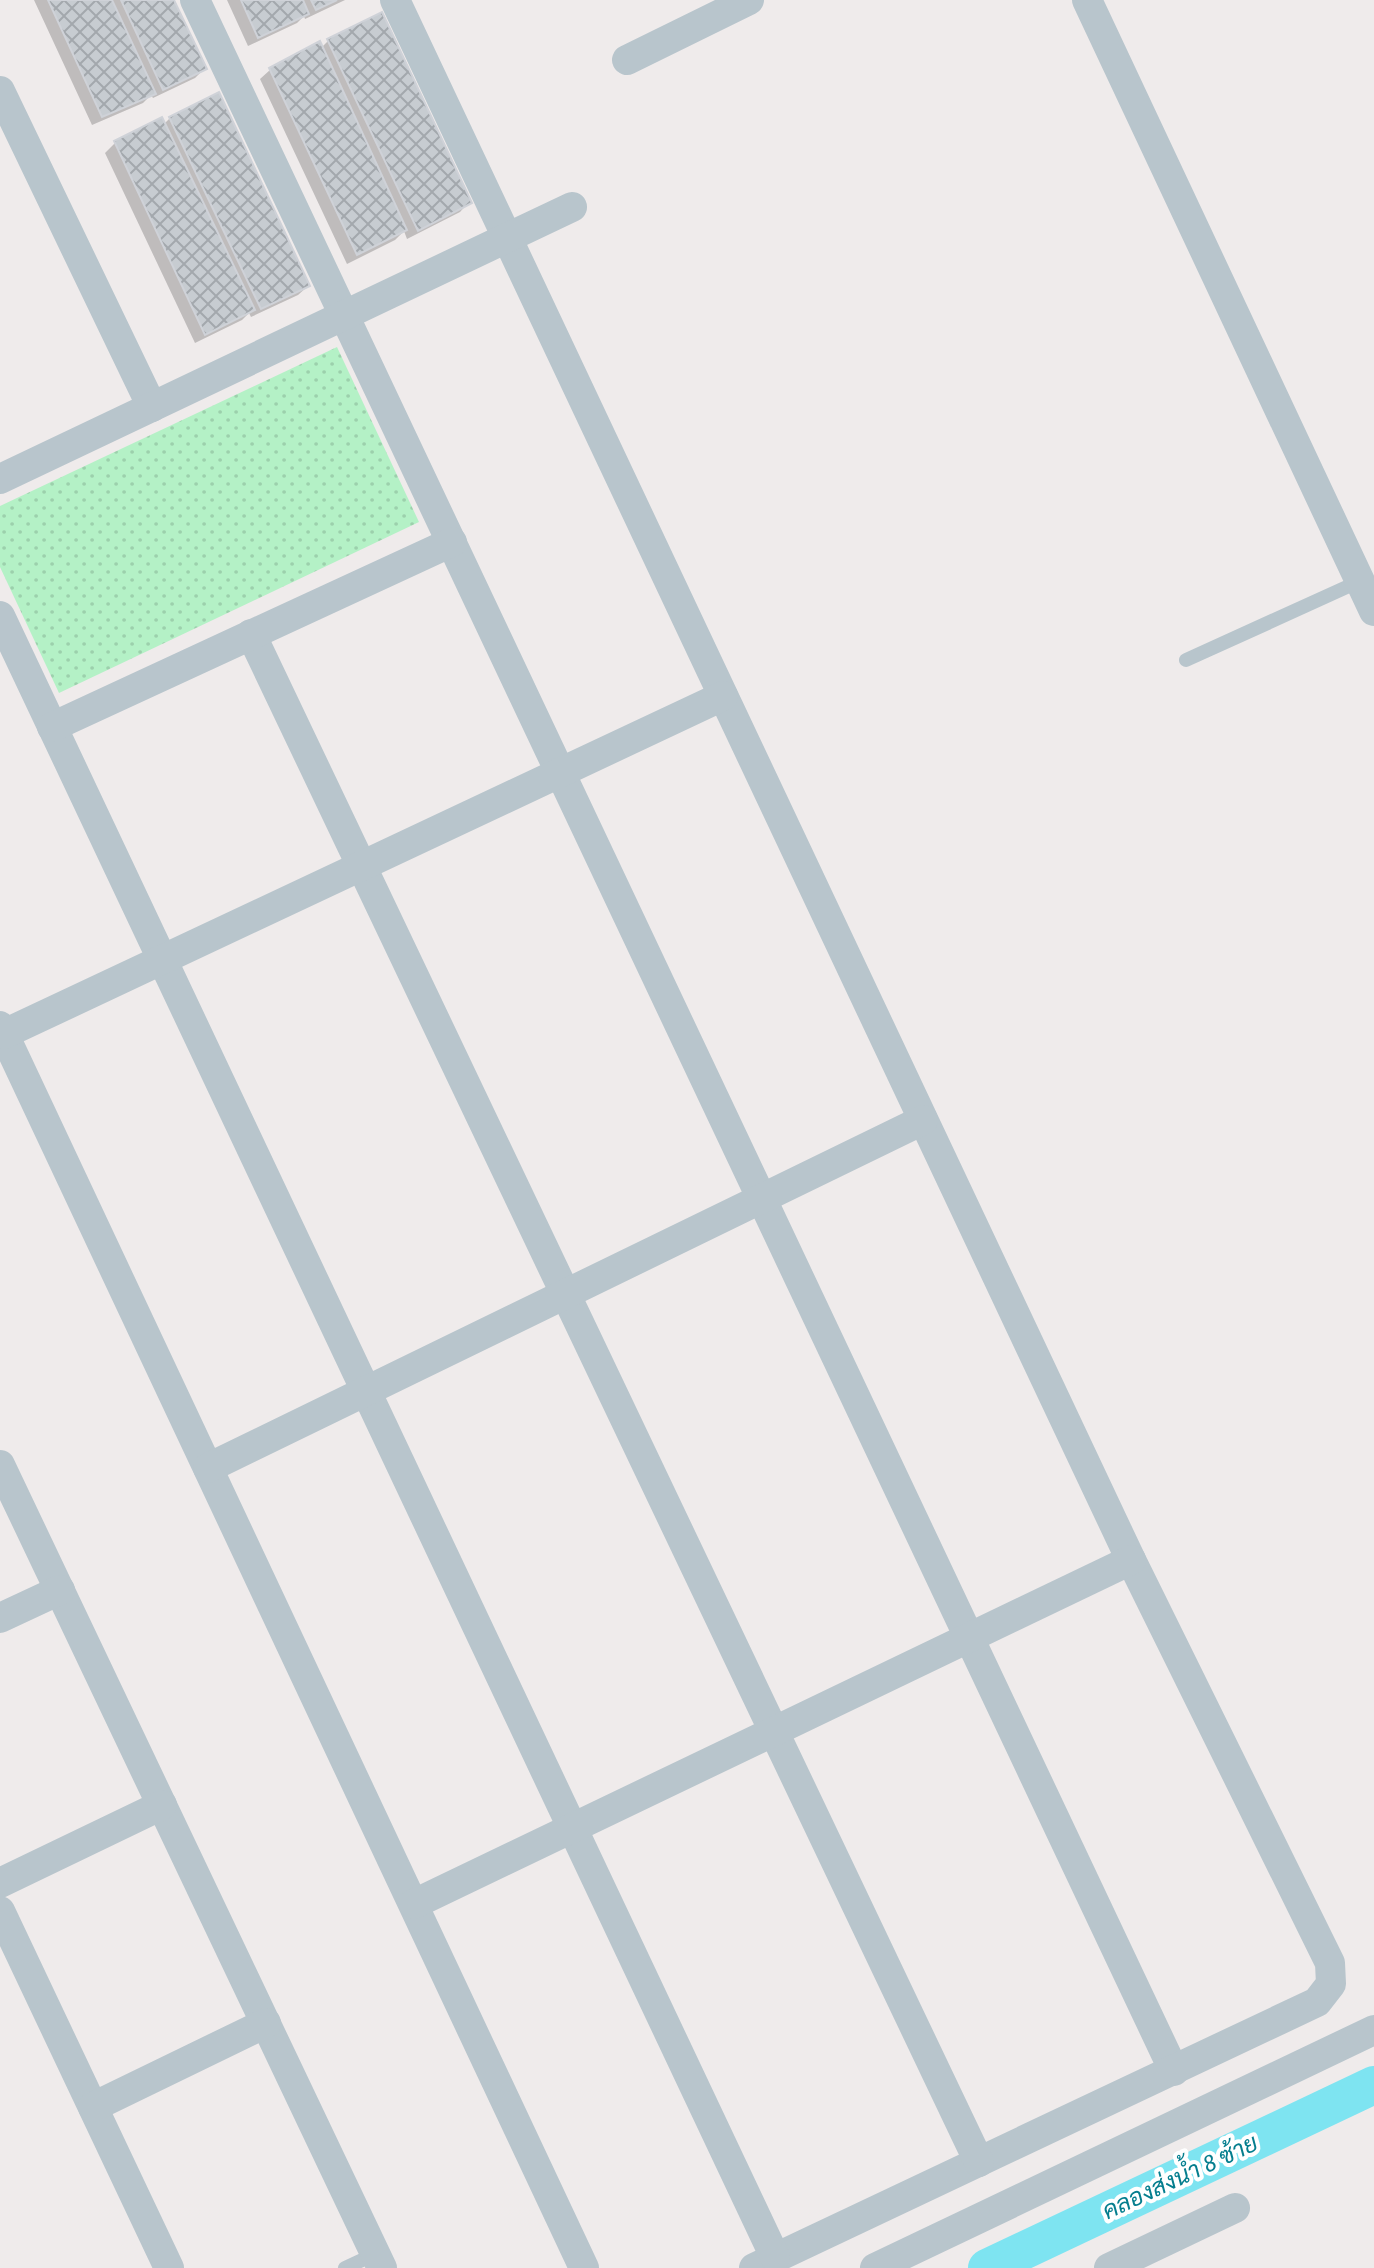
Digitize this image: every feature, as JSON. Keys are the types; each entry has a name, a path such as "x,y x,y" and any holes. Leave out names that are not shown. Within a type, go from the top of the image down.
{"street":[{"path":"195,0 1174,2071"},
{"path":"0,616 572,1828 764,2263 1317,2002 1331,1984 1330,1963 1131,1560 395,0"},
{"path":"627,60 749,0"},
{"path":"1087,0 1374,611"},
{"path":"0,91 152,407"},
{"path":"0,479 572,207"},
{"path":"52,727 452,542"},
{"path":"251,634 979,2162"},
{"path":"584,2268 2,1030 162,959 723,696"},
{"path":"208,1468 923,1120"},
{"path":"0,1465 379,2261"},
{"path":"414,1904 1131,1560"},
{"path":"0,1618 60,1590"},
{"path":"0,1883 162,1805"},
{"path":"0,1911 169,2268"},
{"path":"93,2107 266,2023"},
{"path":"875,2268 1374,2030"},
{"path":"1109,2268 1235,2208"}],"lane":[{"path":"1186,660 1360,581"},
{"path":"345,2268 379,2261"}],"green space":[{"path":"337,347 419,522 59,693 0,567 0,506"}],"building":[{"path":"48,0 112,0 156,94 102,117"},
{"path":"121,0 174,0 207,69 163,90"},
{"path":"241,0 303,0 309,14 258,38"},
{"path":"311,0 337,0 316,10"},
{"path":"382,12 472,203 418,231 327,39"},
{"path":"320,41 407,230 357,255 269,68"},
{"path":"219,92 310,286 261,309 169,117"},
{"path":"162,117 255,310 205,335 114,141"}],"waterway":[{"name":"คลองส่งน้ำ 8 ซ้าย","path":"987,2268 1374,2085"}]}
